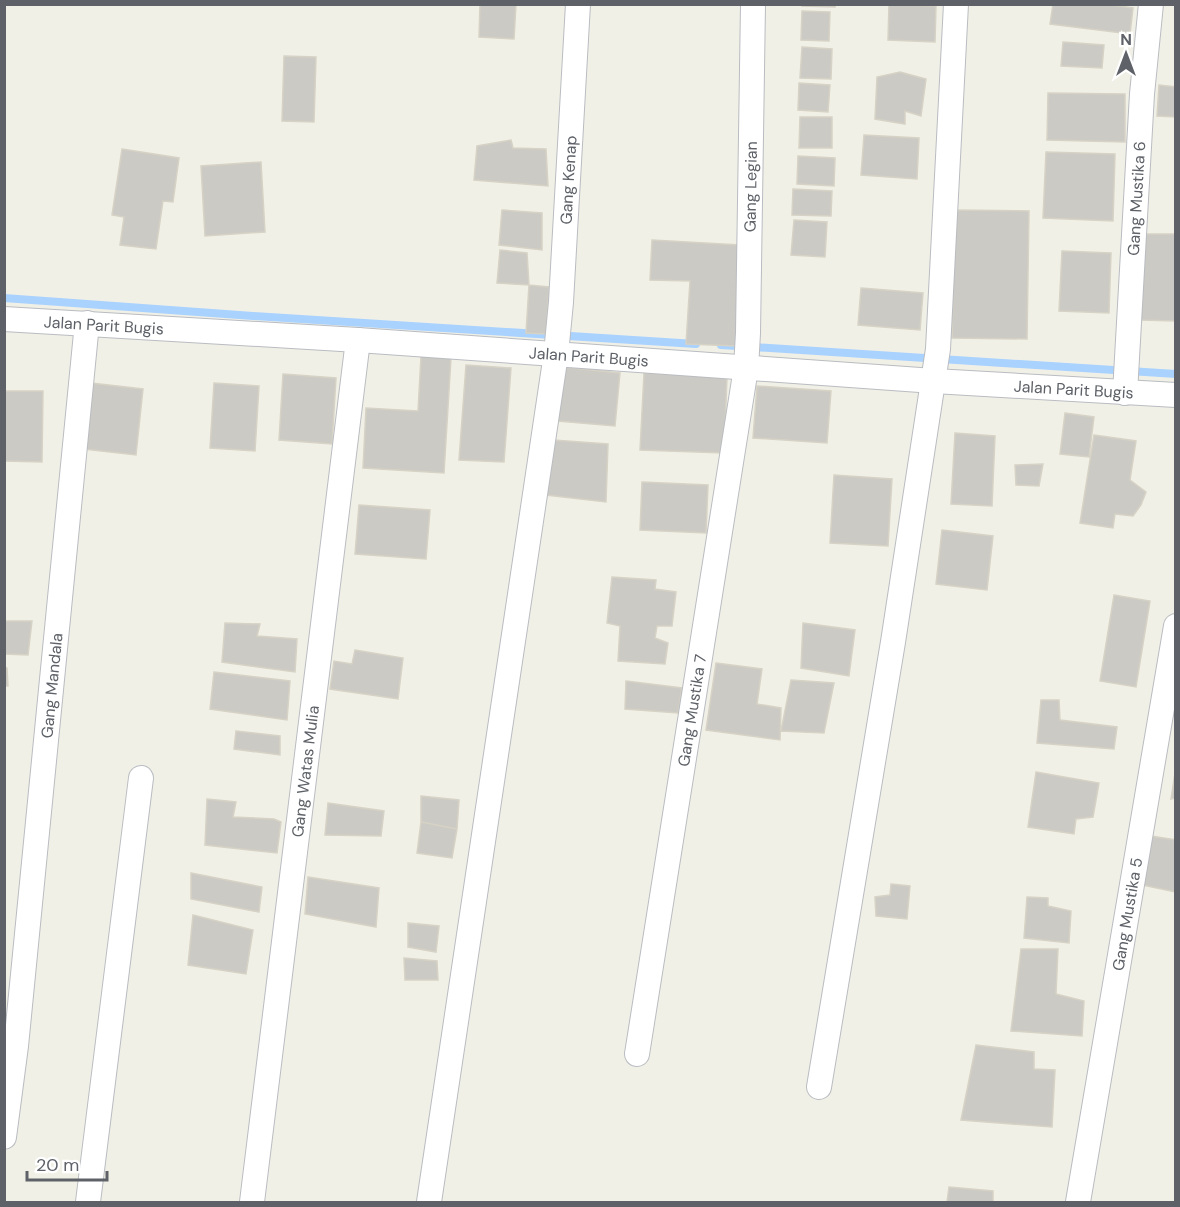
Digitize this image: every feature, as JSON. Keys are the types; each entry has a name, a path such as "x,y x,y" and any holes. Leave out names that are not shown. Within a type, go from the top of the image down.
{"street":[{"name":"Gang Kenap","path":"429,1203 556,353 578,4"},
{"name":"Gang Legian","path":"747,352 753,4"},
{"path":"819,1087 936,367 956,4"},
{"name":"Gang Mustika 6","path":"1126,378 1142,94 1151,4"},
{"name":"Jalan Parit Bugis","path":"4,319 556,353 747,352 936,367 1126,378 1176,395"},
{"name":"Gang Mandala","path":"4,1137 16,1046 87,323"},
{"name":"Gang Watas Mulia","path":"252,1203 358,340"},
{"name":"Gang Mustika 7","path":"637,1054 747,352"},
{"name":"Gang Mustika 5","path":"1077,1203 1176,626"},
{"path":"88,1203 141,778"}],"building":[{"path":"480,4 516,4 514,39 479,37"},
{"path":"802,4 835,4 835,7 802,6"},
{"path":"889,4 936,6 935,42 888,40"},
{"path":"1053,4 1104,4 1133,8 1130,34 1050,24"},
{"path":"802,11 830,12 829,41 801,40"},
{"path":"1063,42 1104,45 1102,68 1061,66"},
{"path":"802,47 832,49 831,79 800,78"},
{"path":"284,56 316,57 314,122 282,121"},
{"path":"900,72 926,79 921,116 905,111 905,124 875,119 877,77"},
{"path":"799,83 830,85 828,112 798,110"},
{"path":"1159,85 1176,87 1176,117 1157,116"},
{"path":"1048,93 1125,94 1125,142 1047,140"},
{"path":"800,117 832,117 832,148 799,148"},
{"path":"864,135 919,138 917,179 861,175"},
{"path":"511,140 513,148 546,149 548,186 474,180 477,146"},
{"path":"122,149 179,158 173,202 163,201 156,249 120,245 124,217 112,215"},
{"path":"1046,152 1115,154 1113,221 1043,218"},
{"path":"798,156 835,158 834,186 797,184"},
{"path":"261,162 265,232 205,236 201,166"},
{"path":"793,189 832,191 831,216 792,215"},
{"path":"502,210 542,213 542,250 499,245"},
{"path":"955,210 1029,211 1027,339 952,338"},
{"path":"794,220 827,222 825,257 791,255"},
{"path":"1143,234 1176,234 1176,321 1141,320"},
{"path":"652,240 740,245 736,346 686,344 690,281 650,280"},
{"path":"500,250 527,253 529,285 497,283"},
{"path":"1062,251 1111,253 1109,313 1059,311"},
{"path":"529,285 549,287 546,334 526,333"},
{"path":"861,288 923,293 920,330 858,325"},
{"path":"421,356 451,358 444,473 363,468 366,408 418,411"},
{"path":"466,365 511,368 504,462 459,460"},
{"path":"563,367 620,373 615,426 558,421"},
{"path":"644,373 727,377 724,453 640,450"},
{"path":"283,374 336,378 332,444 279,440"},
{"path":"91,383 143,389 136,455 84,449"},
{"path":"214,383 259,386 255,451 210,448"},
{"path":"757,386 831,391 827,443 753,438"},
{"path":"4,391 43,391 42,462 4,461"},
{"path":"1065,413 1094,417 1089,457 1060,454"},
{"path":"955,433 995,436 992,506 951,504"},
{"path":"1094,435 1136,441 1130,480 1146,492 1133,516 1115,514 1113,528 1080,523"},
{"path":"553,440 608,444 606,502 546,495"},
{"path":"1043,464 1039,486 1016,485 1015,465"},
{"path":"834,475 892,479 888,546 830,543"},
{"path":"642,482 708,485 706,533 640,530"},
{"path":"359,505 430,510 426,559 355,554"},
{"path":"942,530 993,536 987,590 936,584"},
{"path":"612,577 656,580 655,589 676,592 672,626 657,626 655,638 668,643 665,664 618,661 620,626 607,623"},
{"path":"1114,595 1150,601 1136,687 1100,681"},
{"path":"4,621 32,621 28,655 4,654"},
{"path":"225,623 260,624 257,636 297,639 295,672 222,662"},
{"path":"803,623 855,630 849,676 801,668"},
{"path":"355,650 403,658 398,699 330,689 334,661 352,664"},
{"path":"716,663 762,669 757,704 781,708 780,740 706,730"},
{"path":"4,667 7,668 8,686 4,686"},
{"path":"214,672 290,681 287,720 210,709"},
{"path":"791,680 834,683 824,733 781,731"},
{"path":"626,681 682,688 678,713 625,709"},
{"path":"1041,700 1059,700 1060,720 1117,727 1114,749 1037,743"},
{"path":"236,731 280,736 280,755 234,749"},
{"path":"1036,772 1099,783 1093,817 1076,819 1074,834 1028,827"},
{"path":"1175,773 1176,798 1171,799"},
{"path":"421,796 459,800 457,829 421,822"},
{"path":"207,799 236,802 233,817 274,819 281,822 277,853 205,845"},
{"path":"328,803 384,811 381,836 325,835"},
{"path":"421,822 457,829 452,858 417,853"},
{"path":"1151,836 1176,840 1176,892 1142,885"},
{"path":"191,873 262,887 259,912 191,899"},
{"path":"308,877 379,888 376,927 305,914"},
{"path":"891,884 910,886 907,919 876,916 875,897 890,895"},
{"path":"1027,897 1048,898 1048,906 1071,911 1069,943 1024,938"},
{"path":"193,915 253,930 246,974 188,965"},
{"path":"408,923 439,926 436,952 408,947"},
{"path":"1021,949 1058,949 1056,994 1084,1001 1082,1036 1011,1031"},
{"path":"404,958 437,961 438,980 405,980"},
{"path":"976,1045 1034,1052 1034,1069 1055,1070 1052,1127 961,1120"},
{"path":"949,1187 993,1191 993,1202 947,1202"}],"waterway":[{"path":"4,298 696,344"},
{"path":"721,345 1176,374"}]}
